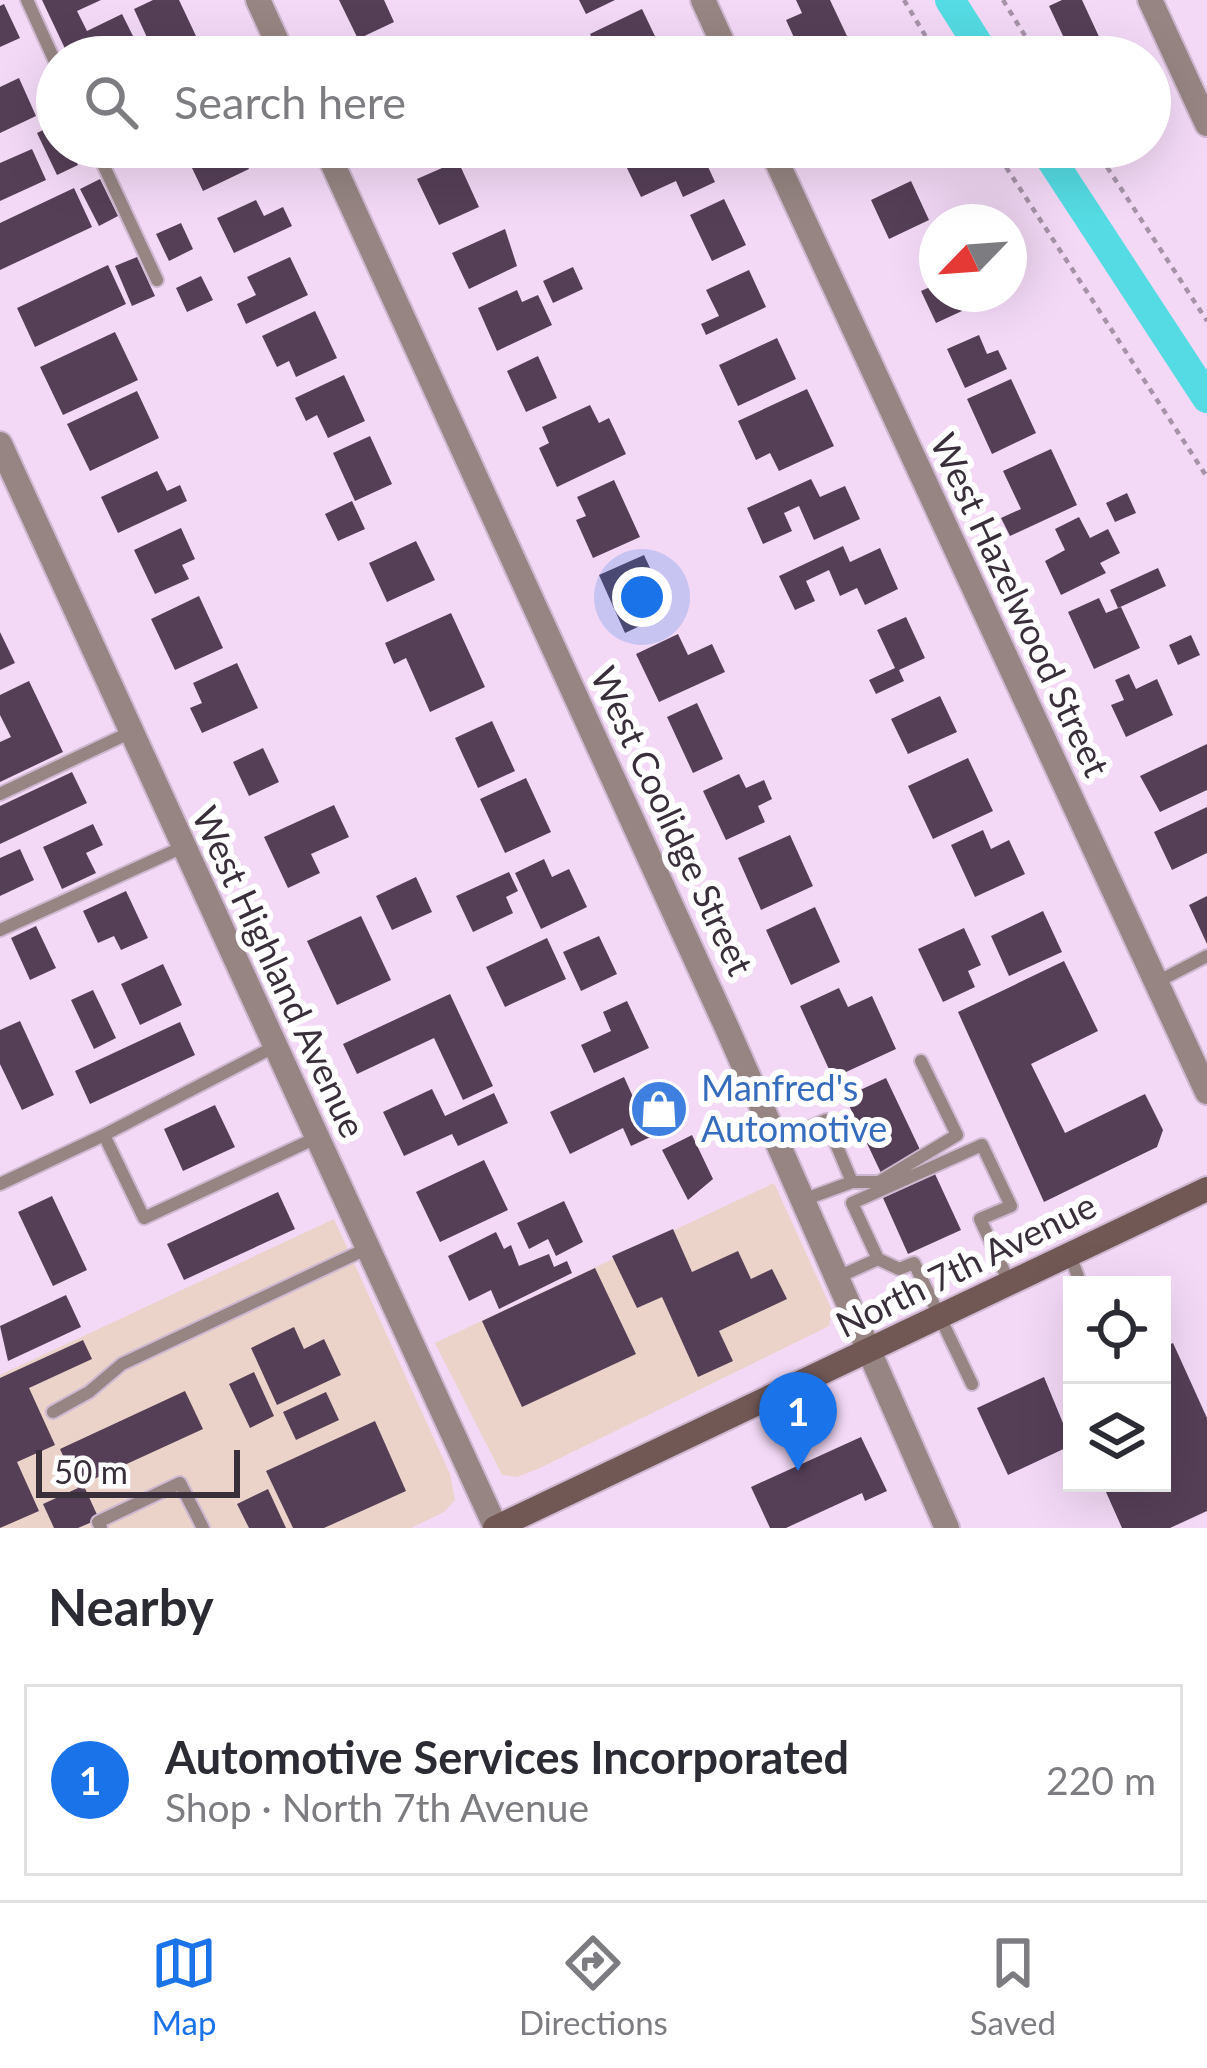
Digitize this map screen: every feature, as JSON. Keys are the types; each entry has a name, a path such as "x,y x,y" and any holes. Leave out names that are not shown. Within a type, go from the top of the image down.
{"main road":[{"name":"North 7th Avenue","path":"495,1528 1207,1189"}],"street":[{"path":"258,0 274,36"},
{"path":"703,0 719,36"},
{"path":"1150,0 1167,36"},
{"path":"1171,46 1207,124"},
{"name":"West Coolidge Street","path":"335,168 947,1528"},
{"name":"West Hazelwood Street","path":"780,168 1207,1092"},
{"name":"West Highland Avenue","path":"0,444 495,1528"}],"lane":[{"path":"26,0 43,36"},
{"path":"105,168 158,280"},
{"path":"0,794 131,733"},
{"path":"0,930 183,847"},
{"path":"1156,982 1207,956"},
{"path":"0,1184 274,1047"},
{"path":"803,1200 853,1182 879,1182 957,1136 921,1061"},
{"path":"777,1142 826,1120 853,1182"},
{"path":"104,1135 144,1218 316,1138"},
{"path":"972,1384 914,1263 898,1269 878,1259 852,1203 982,1145 1011,1205 980,1219 1010,1284"},
{"path":"52,1412 138,1355 366,1249"},
{"path":"1070,1255 1078,1276"},
{"path":"837,1278 878,1259"},
{"path":"101,1528 98,1522 179,1484 203,1528"}],"path":[{"path":"904,0 925,36"},
{"path":"1003,0 1025,36"},
{"path":"1007,168 1207,477"},
{"path":"1108,168 1207,321"}],"shaded area":[{"path":"774,1183 832,1310 829,1326 538,1469 517,1477 502,1475 435,1343"},
{"path":"334,1219 450,1474 455,1500 444,1512 411,1528 0,1528 0,1375"}],"building":[{"path":"42,0 101,0 77,11 87,31 122,14 133,36 59,36"},
{"path":"153,0 179,0 196,36 146,36 134,9"},
{"path":"339,0 384,0 394,22 357,36"},
{"path":"579,0 615,0 586,14"},
{"path":"796,0 830,0 847,36 793,36 786,20 802,13"},
{"path":"1082,0 1099,36 1063,36 1049,6"},
{"path":"4,4 20,38 0,47 0,6"},
{"path":"642,9 655,36 591,36"},
{"path":"19,78 36,116 0,133 0,87"},
{"path":"32,149 36,168 46,180 0,201 0,163"},
{"path":"192,168 249,169 203,191"},
{"path":"442,168 461,168 479,207 439,225 417,179"},
{"path":"627,168 709,168 715,182 683,197 676,181 641,197"},
{"path":"100,179 118,216 99,226 80,189"},
{"path":"911,181 922,204 919,225 889,239 871,200"},
{"path":"74,188 92,227 0,270 0,223"},
{"path":"724,199 746,245 712,261 690,215"},
{"path":"256,200 264,216 283,207 292,226 234,253 217,218"},
{"path":"181,223 193,249 169,261 156,234"},
{"path":"505,229 517,266 469,289 452,253"},
{"path":"137,257 155,296 132,306 115,266"},
{"path":"290,257 308,295 246,324 237,304 256,295 247,277"},
{"path":"108,265 126,304 35,347 17,308"},
{"path":"573,267 583,289 553,303 543,281"},
{"path":"749,270 766,307 706,335 701,324 719,316 706,290"},
{"path":"201,276 213,300 187,312 176,288"},
{"path":"517,290 522,302 538,295 552,325 497,351 478,308"},
{"path":"315,311 337,358 296,377 289,361 277,367 262,336"},
{"path":"931,312 960,312 936,323"},
{"path":"115,332 138,380 63,415 40,367"},
{"path":"979,335 987,354 998,350 1007,369 965,388 947,349"},
{"path":"777,338 796,379 738,406 719,365"},
{"path":"538,356 557,398 526,412 507,371"},
{"path":"344,375 365,421 328,438 317,415 306,421 295,398"},
{"path":"1011,379 1036,433 992,454 967,399"},
{"path":"807,389 834,446 779,471 770,453 756,460 738,421"},
{"path":"137,391 159,438 90,471 67,424"},
{"path":"590,405 599,423 609,418 626,454 557,487 539,448 549,443 542,427"},
{"path":"370,436 392,484 355,501 333,453"},
{"path":"1051,449 1077,505 1010,536 1001,518 1021,509 1003,471"},
{"path":"157,471 167,491 180,485 187,501 118,533 101,497"},
{"path":"811,479 820,497 845,486 860,519 814,540 799,506 784,513 792,531 763,544 747,508"},
{"path":"614,480 640,537 593,558 576,520 586,516 577,497"},
{"path":"1127,493 1136,513 1115,522 1106,503"},
{"path":"352,501 365,529 338,541 325,514"},
{"path":"1079,517 1090,538 1108,529 1120,553 1100,563 1106,573 1061,595 1045,561 1065,550 1055,529"},
{"path":"181,528 195,559 182,565 189,579 155,594 134,550"},
{"path":"416,541 435,580 387,602 369,563"},
{"path":"843,546 850,562 880,548 898,589 865,605 857,588 840,596 829,570 806,581 815,601 795,610 779,576"},
{"path":"644,555 656,581 643,586 657,618 625,633 599,575"},
{"path":"1158,568 1166,586 1118,608 1110,590"},
{"path":"199,596 223,648 175,670 151,619"},
{"path":"1099,598 1106,613 1121,607 1140,648 1094,669 1068,612"},
{"path":"451,613 485,687 430,712 406,658 394,664 385,643"},
{"path":"906,617 925,658 899,670 904,681 876,694 869,680 895,668 877,630"},
{"path":"0,632 15,663 0,670"},
{"path":"678,634 688,655 712,644 725,672 659,702 636,654"},
{"path":"1191,635 1200,655 1178,665 1169,645"},
{"path":"237,663 258,708 202,733 190,708 202,703 193,683"},
{"path":"1129,674 1136,689 1157,679 1173,715 1126,737 1111,705 1124,700 1115,680"},
{"path":"29,681 63,752 0,782 0,742 11,737 0,715 0,695"},
{"path":"940,696 957,732 908,754 891,719"},
{"path":"697,703 723,759 693,773 667,717"},
{"path":"492,721 515,771 478,788 455,738"},
{"path":"1207,744 1207,790 1160,812 1140,776"},
{"path":"263,748 279,782 249,796 233,762"},
{"path":"968,758 993,811 933,839 908,786"},
{"path":"72,772 87,803 0,844 0,806"},
{"path":"739,774 746,788 764,780 772,799 758,806 765,822 726,840 703,791"},
{"path":"526,778 551,832 505,853 480,799"},
{"path":"334,805 349,837 311,854 320,873 288,888 264,837"},
{"path":"1207,807 1207,853 1172,870 1154,832"},
{"path":"93,824 103,845 86,853 96,873 62,889 43,847"},
{"path":"983,830 991,849 1009,840 1025,874 975,897 951,845"},
{"path":"790,835 813,886 761,910 738,858"},
{"path":"20,849 34,880 0,896 0,858"},
{"path":"544,859 552,877 569,869 587,907 541,929 515,873"},
{"path":"509,872 518,891 506,897 513,913 473,932 456,896"},
{"path":"416,877 432,912 392,930 376,896"},
{"path":"126,891 148,938 121,950 114,936 98,943 83,911"},
{"path":"1207,896 1207,944 1189,905"},
{"path":"815,907 840,962 791,985 766,930"},
{"path":"1043,911 1062,952 1009,976 991,936"},
{"path":"361,916 391,980 337,1005 307,941"},
{"path":"36,926 56,968 30,980 11,938"},
{"path":"964,928 981,965 968,971 975,987 943,1002 918,949"},
{"path":"599,936 617,974 581,991 563,952"},
{"path":"547,938 566,979 505,1007 486,967"},
{"path":"1064,961 1098,1031 1031,1064 1065,1133 1145,1094 1163,1130 1157,1147 1044,1202 958,1012"},
{"path":"163,964 182,1005 140,1025 121,984"},
{"path":"839,988 848,1007 872,996 896,1049 833,1078 800,1006"},
{"path":"93,990 116,1038 94,1049 71,1000"},
{"path":"450,994 493,1086 463,1100 434,1038 357,1074 343,1044"},
{"path":"627,1001 649,1048 594,1073 581,1045 611,1031 603,1012"},
{"path":"20,1021 54,1095 22,1110 0,1064 0,1030"},
{"path":"180,1022 195,1055 90,1104 75,1071"},
{"path":"624,1077 634,1099 667,1083 685,1121 631,1146 623,1128 570,1154 550,1112"},
{"path":"886,1078 923,1156 882,1175 845,1097"},
{"path":"432,1089 445,1116 494,1093 508,1123 458,1146 452,1134 404,1156 383,1112"},
{"path":"215,1105 235,1147 183,1171 164,1129"},
{"path":"692,1135 713,1179 688,1200 662,1150"},
{"path":"484,1160 508,1210 440,1242 416,1192"},
{"path":"935,1174 961,1230 908,1254 883,1198"},
{"path":"278,1192 295,1229 184,1280 167,1244"},
{"path":"52,1196 87,1270 53,1286 18,1212"},
{"path":"564,1201 583,1242 556,1256 548,1239 529,1249 517,1223"},
{"path":"673,1229 692,1272 738,1251 751,1279 772,1269 787,1299 719,1331 733,1361 698,1377 662,1297 637,1308 612,1256"},
{"path":"496,1232 504,1249 511,1245 519,1266 549,1254 554,1267 567,1261 572,1273 499,1309 491,1290 469,1301 448,1256"},
{"path":"595,1268 636,1354 522,1407 482,1321"},
{"path":"66,1295 81,1327 8,1361 0,1326"},
{"path":"294,1327 304,1349 324,1339 341,1375 277,1405 251,1348"},
{"path":"83,1340 92,1359 29,1388 55,1445 17,1462 39,1511 0,1528 0,1378"},
{"path":"1171,1344 1207,1418 1207,1511 1170,1528 1122,1528 1106,1492 1171,1492"},
{"path":"254,1372 274,1416 250,1428 229,1384"},
{"path":"1044,1377 1063,1423 1063,1449 1008,1475 977,1408"},
{"path":"185,1391 203,1429 83,1484 99,1519 78,1528 54,1528 43,1504 78,1488 60,1449"},
{"path":"326,1392 339,1420 296,1440 283,1412"},
{"path":"375,1421 406,1491 324,1528 293,1528 266,1471"},
{"path":"861,1437 887,1491 865,1501 862,1493 786,1528 770,1528 751,1487"},
{"path":"268,1489 286,1528 249,1528 237,1504"}],"waterway":[{"path":"950,0 973,36"},
{"path":"1057,168 1207,398"}],"place":[{"name":"Manfred's Automotive","path":"659,1109"},
{"name":"Automotive Services Incorporated","path":"798,1471"}]}
